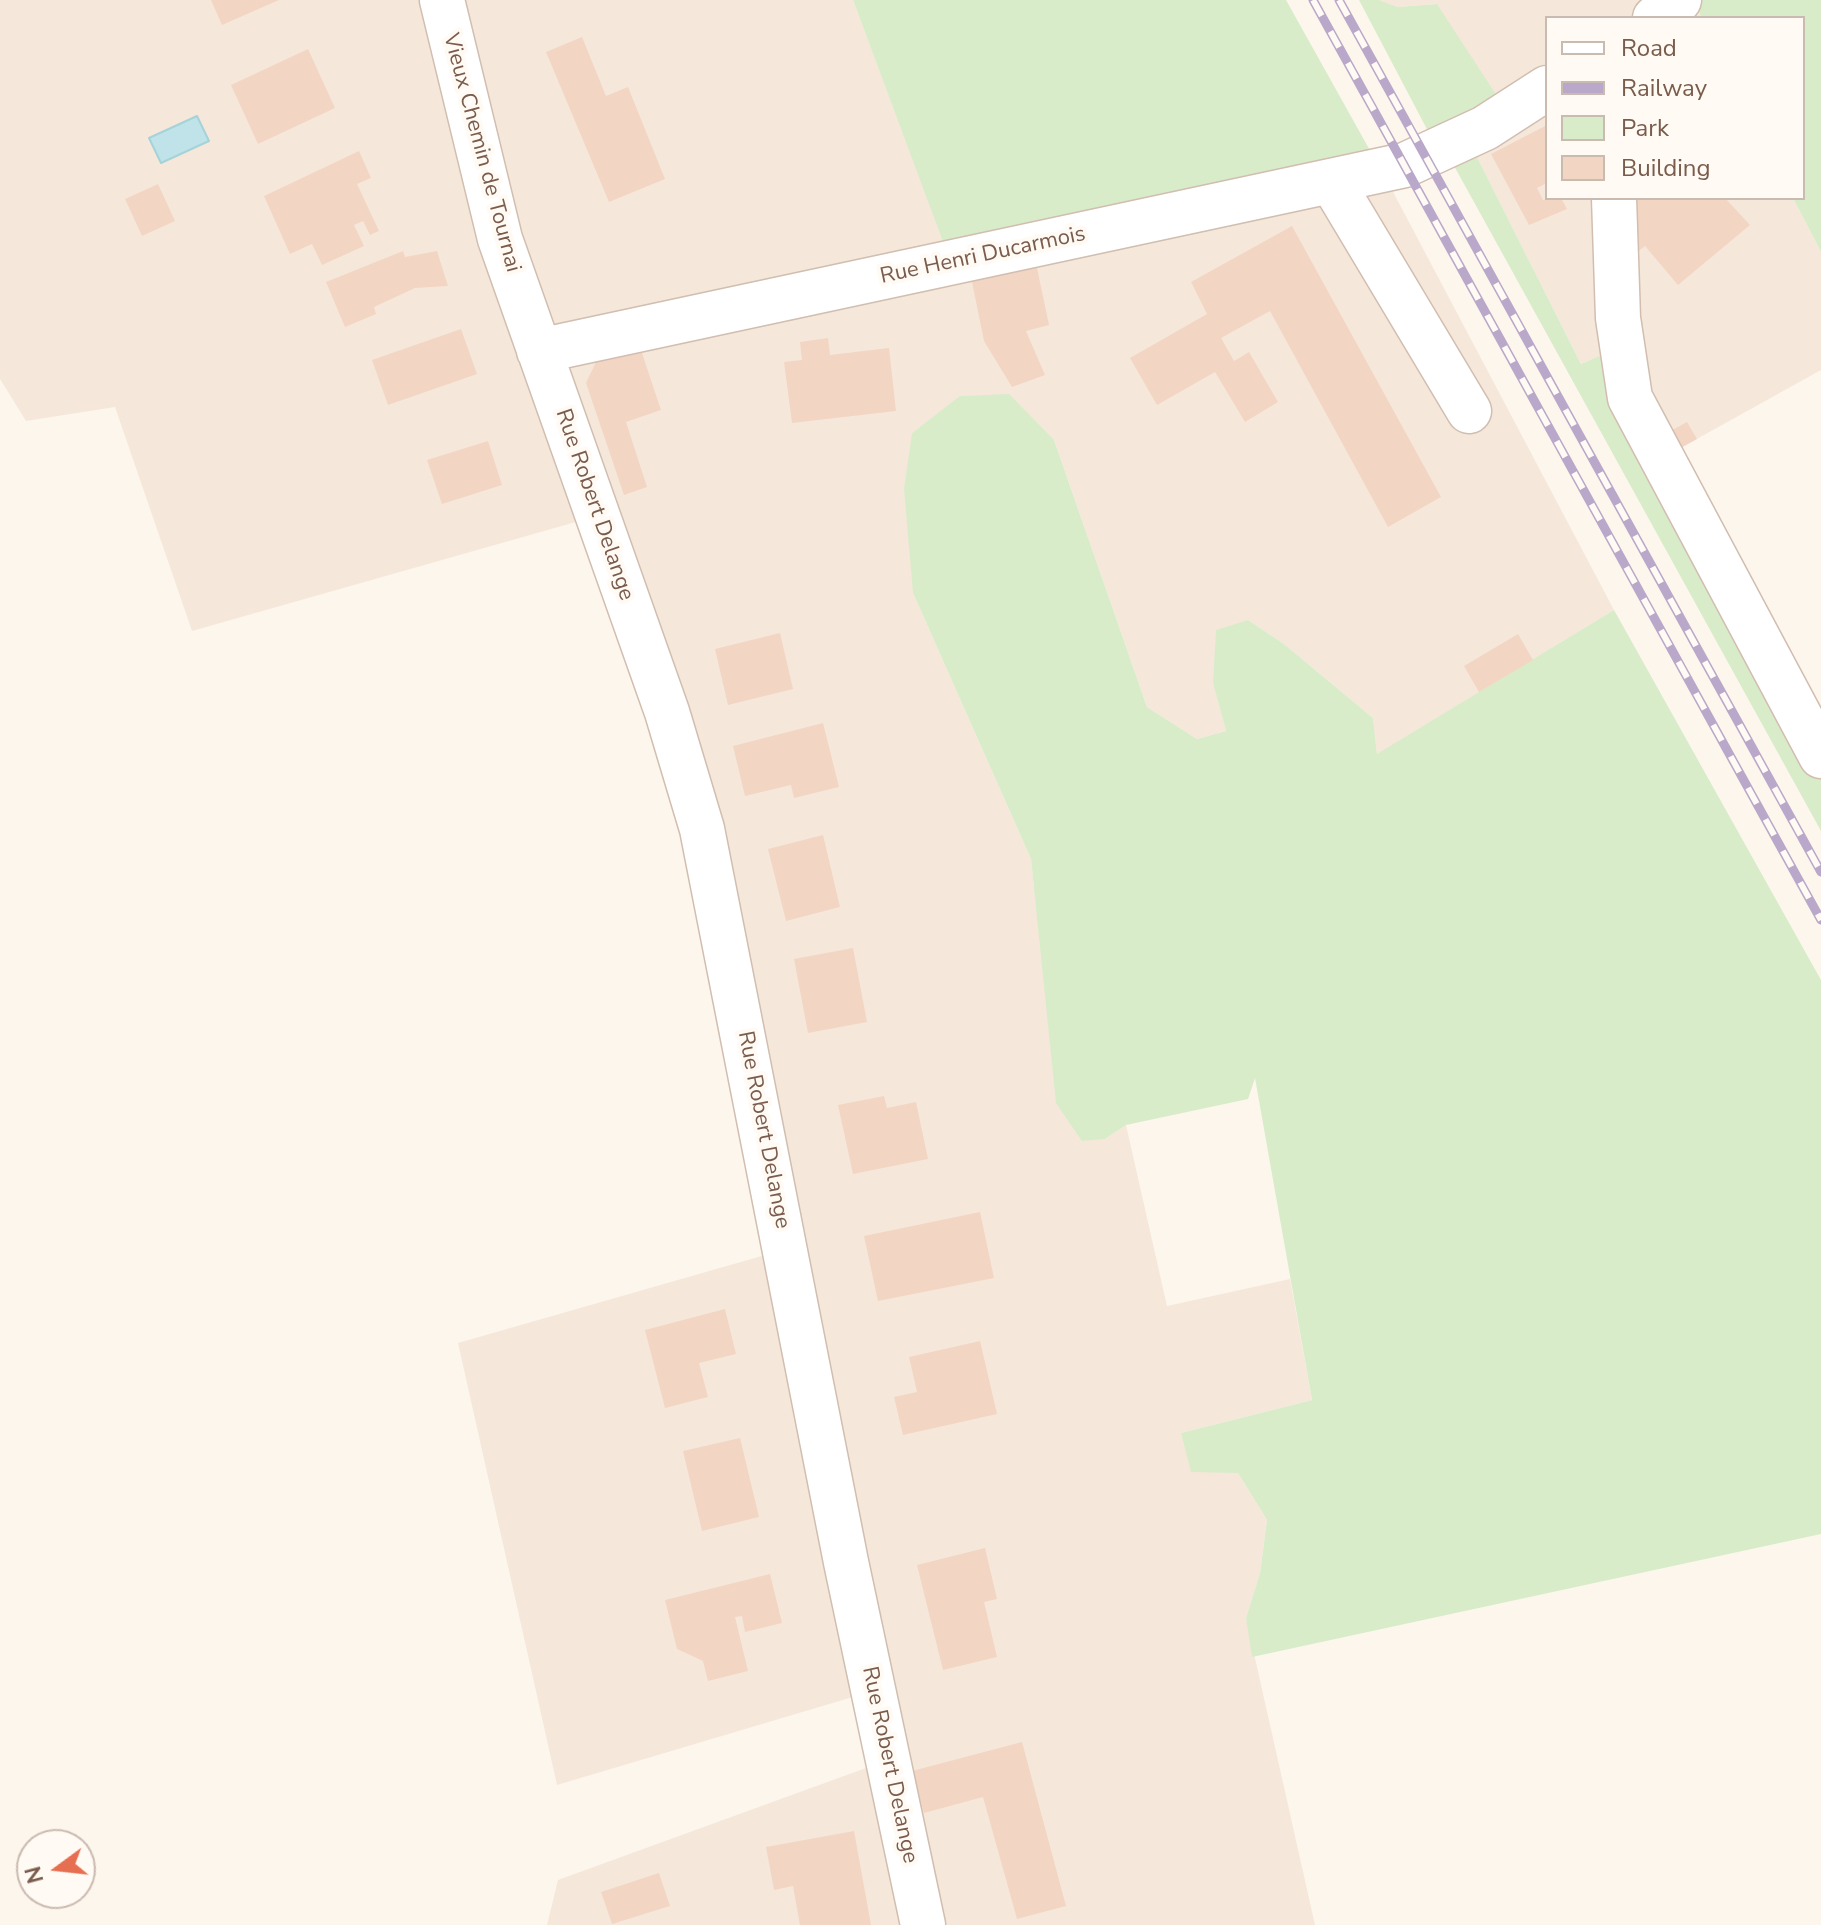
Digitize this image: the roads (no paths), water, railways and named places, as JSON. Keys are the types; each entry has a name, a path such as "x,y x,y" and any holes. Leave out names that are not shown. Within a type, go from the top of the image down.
{"street":[{"name":"Vieux Chemin de Tournai","path":"442,0 500,239 539,351"},
{"path":"1658,16 1679,0"},
{"name":"Rue Henri Ducarmois","path":"539,351 1405,165 1485,128 1545,89"},
{"path":"1332,182 1469,411"},
{"path":"1614,200 1618,318 1630,398 1821,756"},
{"name":"Rue Robert Delange","path":"539,351 667,712 702,829 846,1562 923,1925"}],"water":[{"path":"197,116 209,141 161,163 149,138"}],"railway":[{"path":"1313,0 1821,920"},
{"path":"1339,0 1821,872"}]}
